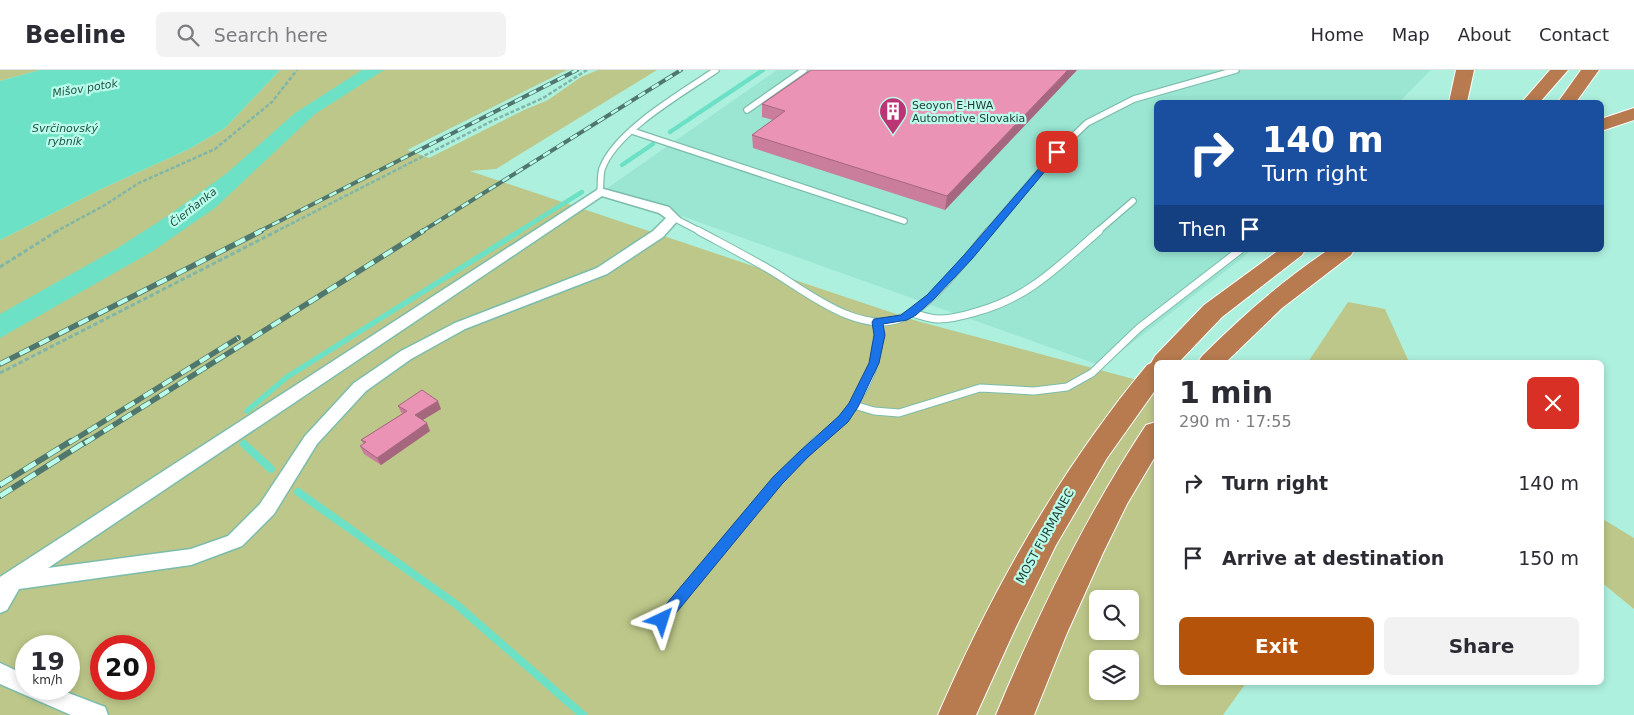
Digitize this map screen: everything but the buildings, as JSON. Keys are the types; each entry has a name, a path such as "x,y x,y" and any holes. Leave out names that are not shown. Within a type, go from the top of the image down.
{"highway":[{"path":"1458,100 1465,70"},
{"path":"1533,100 1559,70"},
{"path":"1568,100 1590,70"},
{"path":"1604,124 1634,114"},
{"path":"1166,360 1213,311 1290,252"},
{"path":"1213,360 1246,326 1285,292 1340,252"},
{"name":"MOST FURMANEC","path":"957,715 1030,562 1079,475 1126,408 1154,374"},
{"path":"1015,715 1040,650 1070,586 1115,499 1154,435"}],"street":[{"path":"0,604 6,583 600,192 664,210 674,218 658,234 602,271 460,326 406,355 360,387 311,440 267,509 235,541 191,558 6,583"},
{"path":"0,673 15,680"},
{"path":"60,700 97,715"}],"lane":[{"path":"600,192 603,166 620,140 663,106 716,70"},
{"path":"747,110 804,70"},
{"path":"674,218 771,270 841,312 866,321 878,322 903,318 912,313 930,297 968,256 1057,152 1087,123 1134,99 1236,70"},
{"path":"632,131 904,221"},
{"path":"912,313 936,319 956,318 990,308 1023,294 1044,279 1133,201"},
{"path":"854,405 874,411 899,413 980,388 1034,391 1068,387 1092,373 1138,328 1237,252"},
{"path":"662,620 794,463 843,419 854,405 874,363 880,335 878,322"}],"path":[{"path":"0,267 41,240 105,205 140,183 215,150 272,102 297,70"},
{"path":"0,373 492,121 542,98 587,70"}],"shaded area":[{"path":"0,70 40,70 0,81"},
{"path":"280,70 567,70 407,150 429,158 524,110 548,100 581,77 598,70 657,70 496,169 470,171 917,321 1154,384 1154,685 1245,685 1223,715 0,715 0,240 101,189 189,149 225,128"},
{"path":"777,70 1431,70 1401,100 1154,100 1154,252 1249,252 1102,366 606,189"},
{"path":"1348,302 1385,309 1408,360 1309,360"},
{"path":"1604,520 1634,538 1634,609 1604,584"}],"water":[{"name":"Svrčinovský rybník","path":"40,70 280,70 225,128 189,149 101,189 0,240 0,81"},
{"name":"Čierňanka","path":"362,70 384,70 315,114 215,208 153,251 0,338 0,314 116,249 169,215 227,173 295,113"}],"waterway":[{"path":"670,132 763,70"},
{"path":"622,165 653,144"},
{"path":"518,232 582,192"},
{"path":"247,411 287,377 520,231"},
{"path":"244,444 271,469"},
{"path":"298,492 457,605 583,715"}],"railway":[{"path":"258,232 577,70"},
{"path":"421,232 681,70"},
{"path":"0,364 261,231"},
{"path":"85,443 423,231"},
{"path":"69,443 238,338"},
{"path":"0,485 71,441"},
{"path":"0,496 87,441"}],"place":[{"name":"Seoyon E-HWA Automotive Slovakia","path":"893,135"}],"route":[{"path":"662,620 794,463 843,419 854,405 870,375 874,363 880,335 878,322 903,318 912,313 930,297 968,256 1057,152"}],"water label":[{"name":"Mišov potok","path":"85,88"}]}
